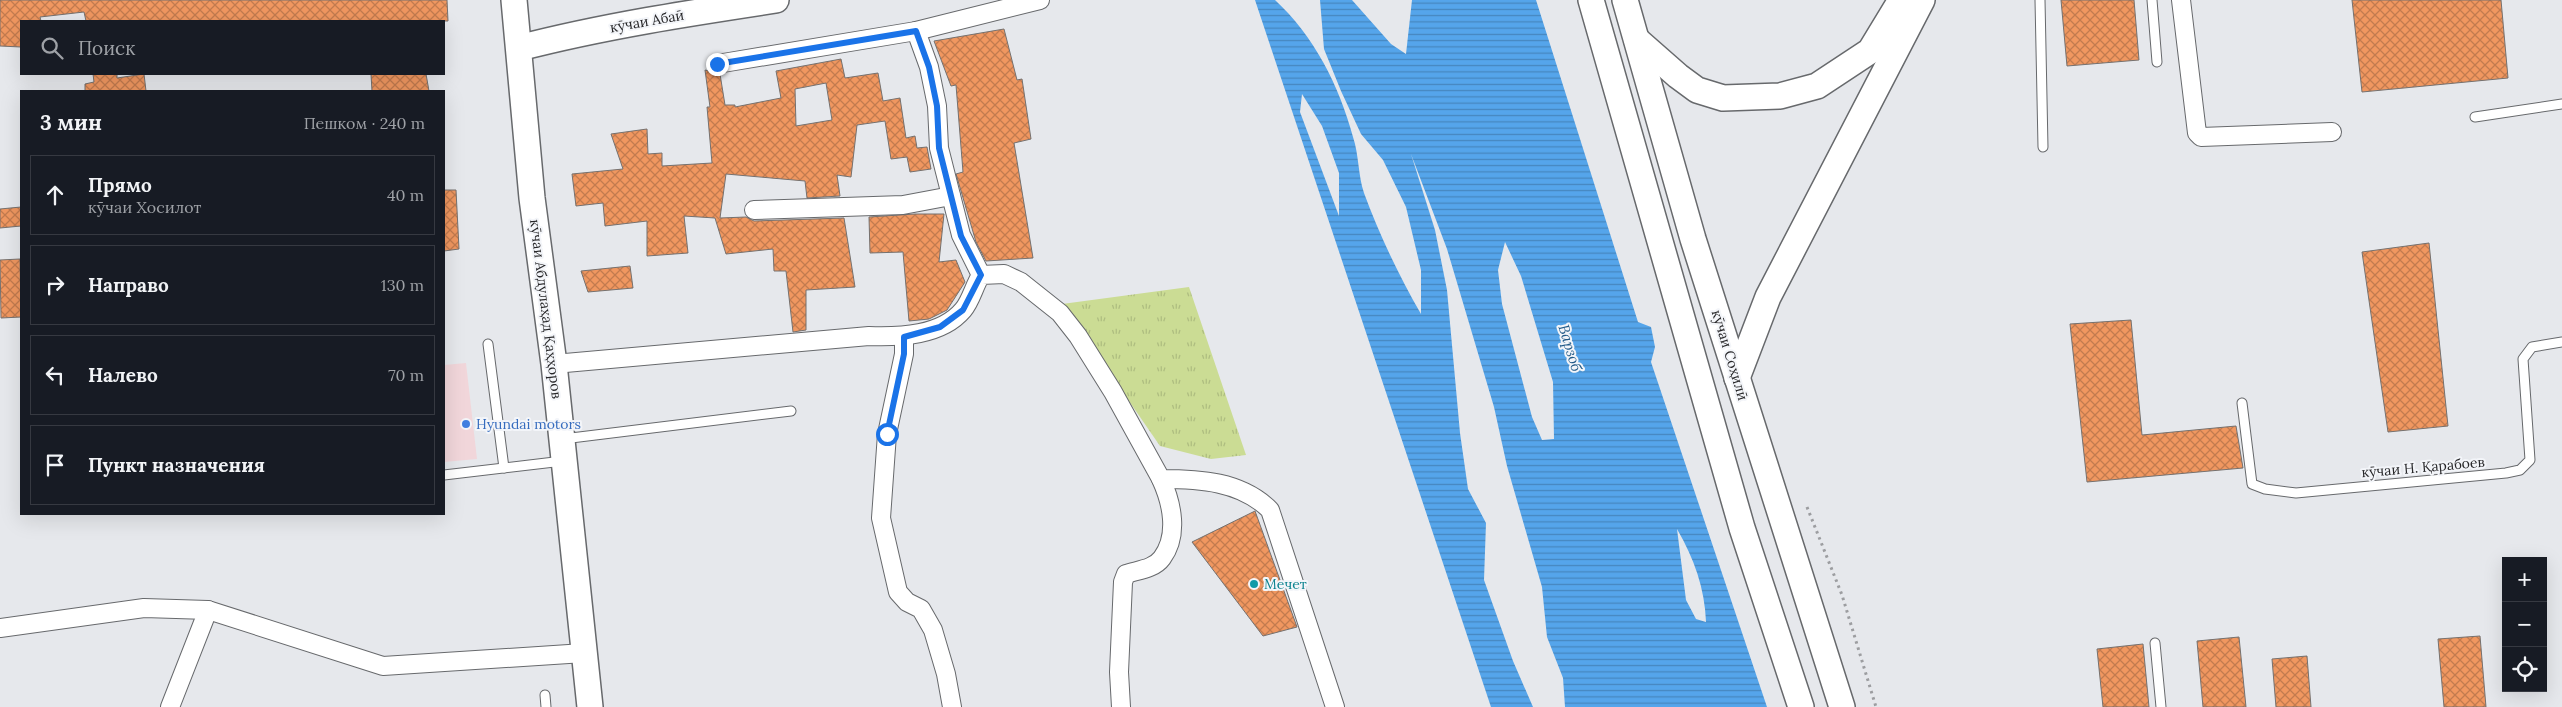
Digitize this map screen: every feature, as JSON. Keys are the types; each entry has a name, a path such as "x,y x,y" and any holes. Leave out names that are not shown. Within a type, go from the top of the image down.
{"main road":[{"name":"кӯчаи Абдулаҳад Қаҳҳоров","path":"514,0 532,198 554,364 590,707"},
{"name":"кӯчаи Абаӣ","path":"519,48 639,21 776,0"},
{"path":"1591,0 1742,528 1801,707"},
{"name":"кӯчаи Соҳилӣ","path":"1625,0 1678,188 1842,707"},
{"path":"1637,40 1697,90 1723,98 1780,96 1817,86 1870,51 1901,0"},
{"path":"1737,378 1768,297 1922,0"}],"street":[{"path":"717,64 916,31 1040,0"},
{"path":"2181,0 2197,134 2201,137 2332,132"},
{"path":"916,31 929,67 937,106 939,148 950,196 961,236 981,275"},
{"path":"754,210 902,205 950,196"},
{"path":"981,275 1004,274 1020,282 1060,313 1078,336 1113,392 1170,498 1172,529 1162,559 1145,569 1126,574 1123,582 1119,672 1121,707"},
{"path":"554,364 869,336 904,337 940,327 963,310 981,275"},
{"path":"904,337 904,354 887,434 881,518 898,592 907,602 921,609 933,630 946,674 952,707"},
{"path":"1161,479 1201,479 1257,497 1270,510 1335,707"},
{"path":"0,628 144,608 208,610 383,666 584,653"},
{"path":"170,707 208,610"}],"lane":[{"path":"2040,0 2043,146"},
{"path":"2152,0 2157,62"},
{"path":"2475,117 2562,104"},
{"name":"кӯчаи Н. Қарабоев","path":"2242,403 2252,484 2266,489 2296,493 2506,473 2520,470 2530,460 2522,359 2532,347 2562,342"},
{"path":"488,344 504,468"},
{"path":"445,474 504,468 563,450 791,411"},
{"path":"2155,643 2161,707"},
{"path":"545,696 546,707"}],"path":[{"path":"1807,507 1842,596 1876,707"}],"shaded area":[{"name":"Hyundai motors","path":"466,363 477,459 445,462 445,365"}],"green space":[{"path":"1189,287 1246,455 1211,459 1160,446 1062,304"}],"water":[{"name":"Варзоб","path":"1255,0 1275,0 1302,29 1323,62 1347,118 1355,144 1364,193 1390,255 1421,314 1421,270 1406,207 1383,160 1361,134 1341,91 1324,49 1320,0 1352,0 1391,44 1406,54 1412,0 1536,0 1638,322 1651,327 1655,347 1651,362 1767,707 1565,707 1563,678 1547,637 1542,587 1507,466 1494,407 1447,249 1411,154 1435,230 1447,290 1460,433 1468,489 1486,523 1484,580 1513,661 1533,707 1491,707","holes":["1302,94 1322,126 1339,173 1339,216 1300,112","1505,242 1521,276 1553,382 1554,439 1542,440 1532,417 1502,304 1498,270","1677,529 1689,551 1698,574 1706,622 1696,619 1686,600"]}],"building":[{"path":"0,0 447,0 448,21 86,20 84,12 40,17 41,20 20,20 20,47 0,46"},
{"path":"2061,0 2134,0 2139,60 2067,66"},
{"path":"2352,0 2501,0 2508,78 2362,92"},
{"path":"1004,29 1017,80 1022,79 1031,139 1014,143 1033,258 986,261 976,242 956,174 963,172 956,85 951,86 934,41"},
{"path":"841,59 845,78 878,73 883,101 900,98 906,138 915,136 917,148 927,147 931,169 910,172 907,157 891,159 885,121 857,125 851,177 837,175 840,196 807,198 805,181 726,174 720,218 746,217 754,221 844,218 855,287 806,290 806,330 793,332 786,271 774,271 773,249 726,254 715,218 684,216 688,253 647,256 647,221 605,226 603,203 576,206 572,174 623,169 611,134 647,129 648,154 662,153 662,166 712,163 707,107 710,107 705,70 720,74 725,105 735,105 735,107 781,98 776,71","holes":["826,83 832,120 796,126 795,89"]},
{"path":"93,75 117,75 117,78 144,75 146,90 85,90 85,84 94,82"},
{"path":"371,75 426,75 429,90 372,90"},
{"path":"445,190 456,190 459,249 445,251"},
{"path":"20,207 20,226 0,228 0,209"},
{"path":"944,214 939,262 956,260 965,282 947,310 929,319 909,321 903,252 870,253 869,217"},
{"path":"2429,243 2448,426 2388,432 2362,252"},
{"path":"20,259 20,317 1,318 0,260"},
{"path":"630,266 633,288 588,292 581,271"},
{"path":"2131,320 2142,435 2236,426 2243,468 2087,482 2070,324"},
{"name":"Мечет","path":"1255,511 1297,627 1263,636 1192,542"},
{"path":"2480,636 2486,707 2444,707 2438,639"},
{"path":"2239,637 2246,707 2203,707 2197,641"},
{"path":"2143,644 2149,707 2103,707 2097,649"},
{"path":"2307,656 2311,707 2276,707 2272,659"}],"place":[{"name":"Hyundai motors","path":"466,424"},
{"name":"Мечет","path":"1254,584"}],"route":[{"path":"717,64 916,31 929,67 937,106 939,148 950,196 961,236 981,275 963,310 940,327 904,337 901,374 887,434"}]}
